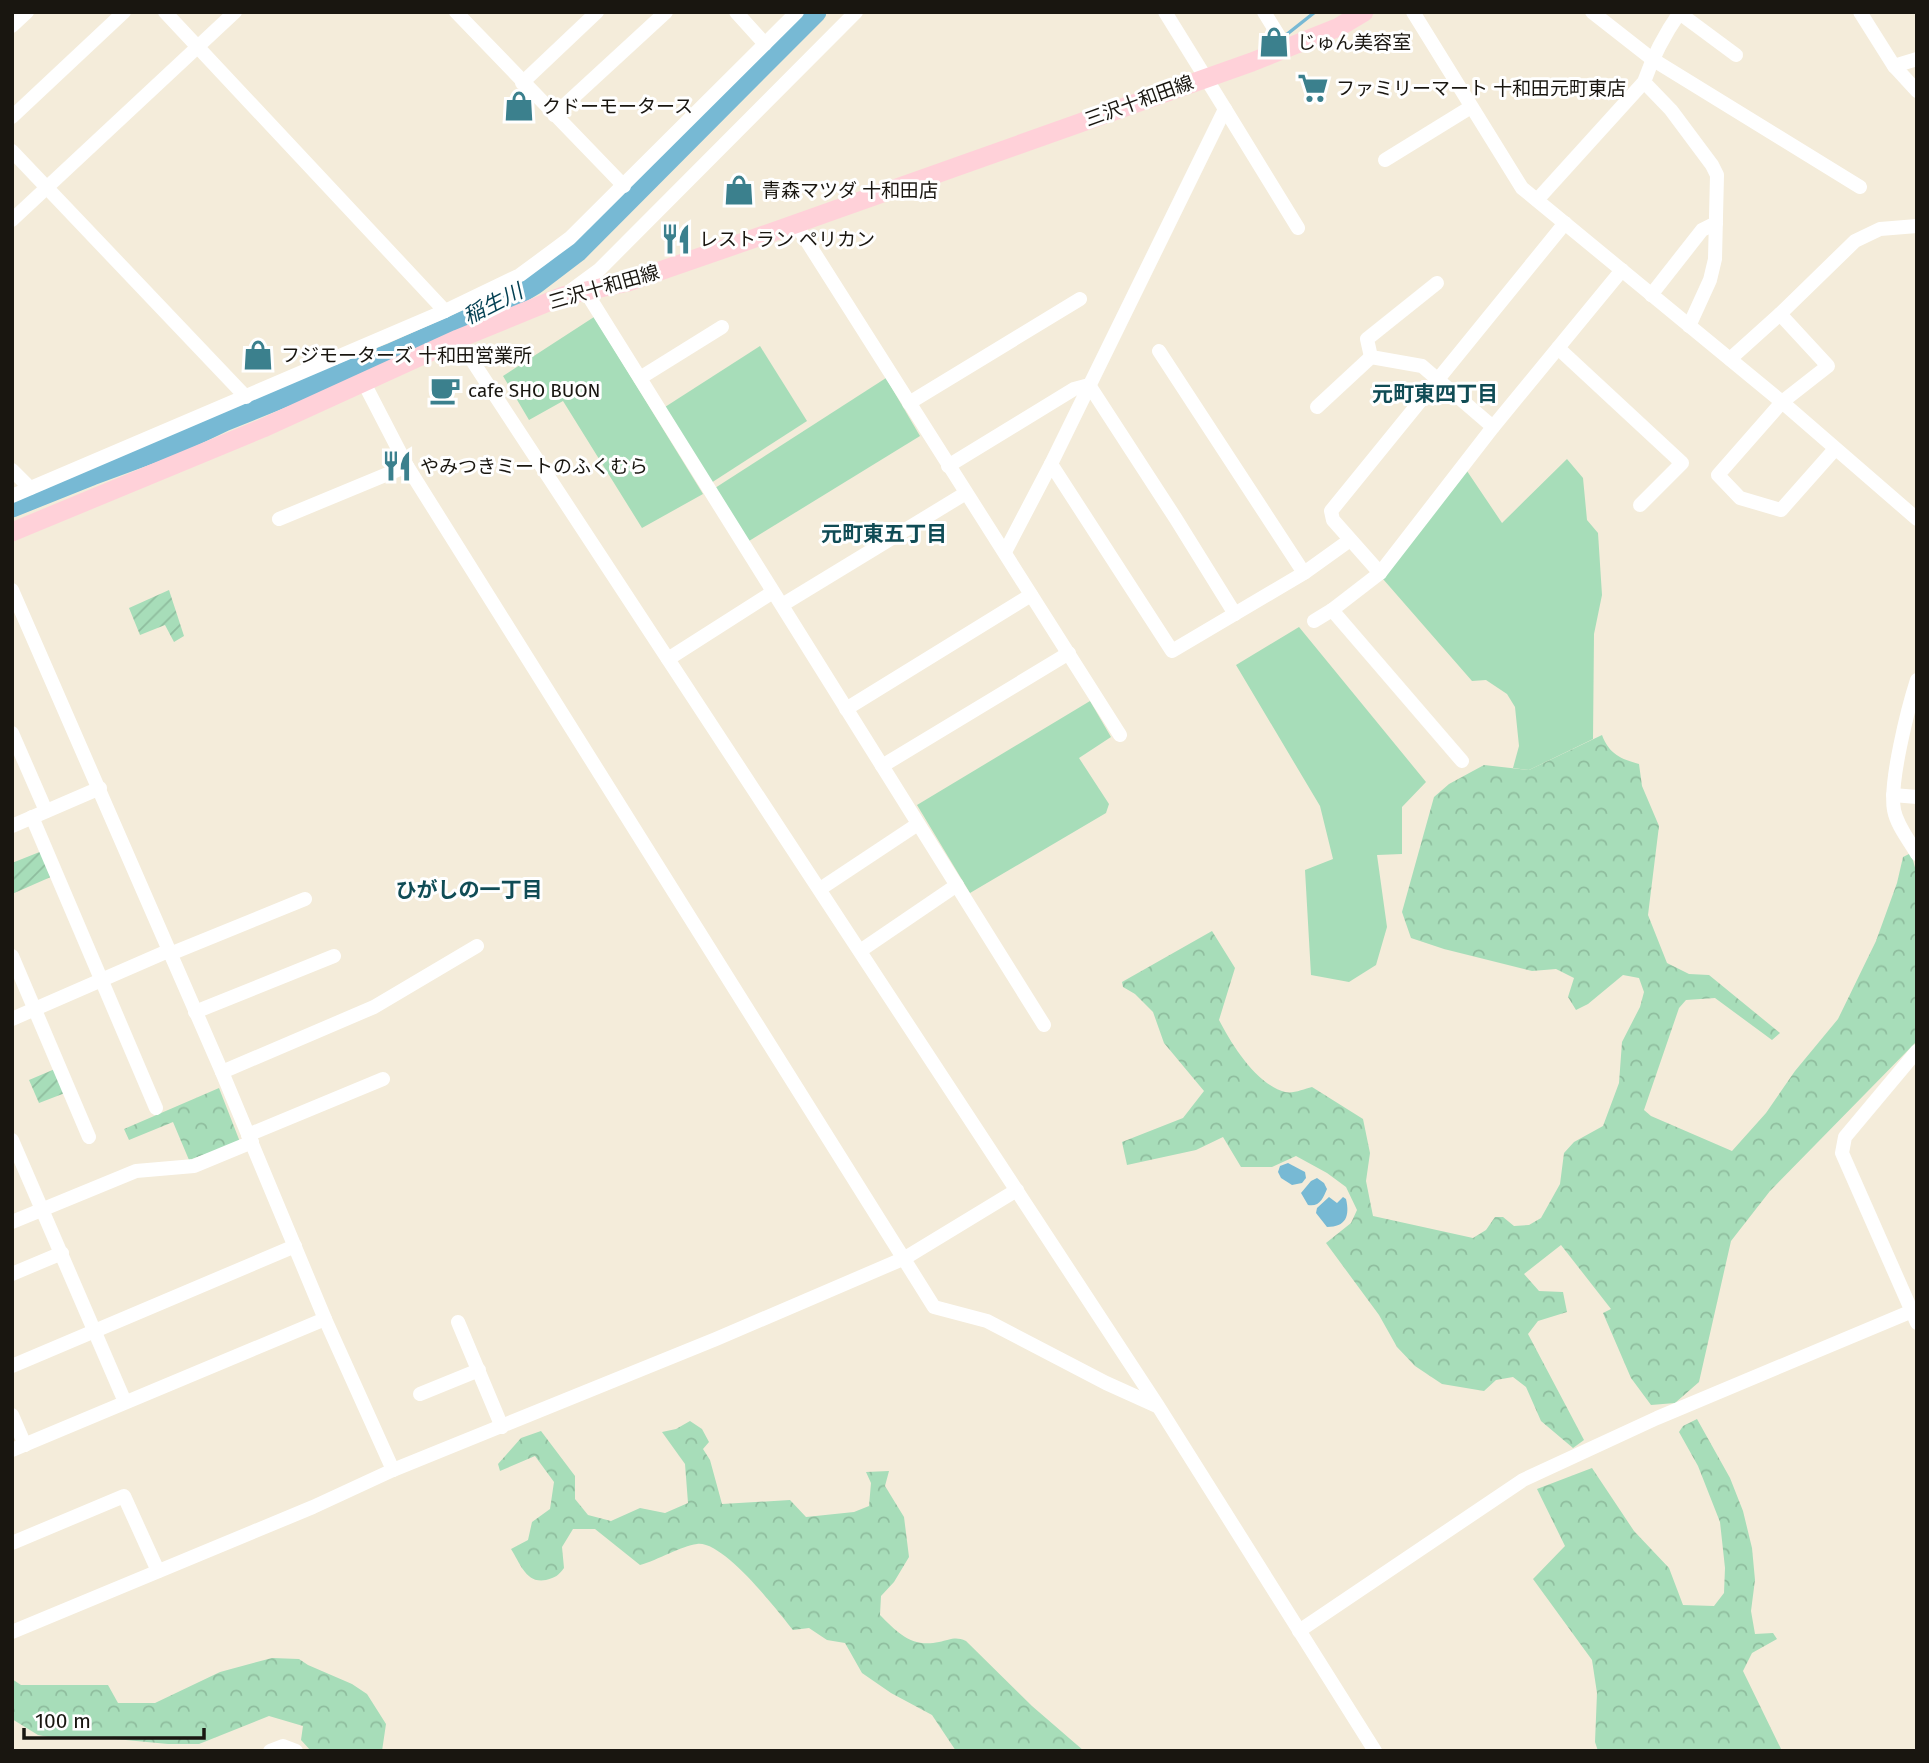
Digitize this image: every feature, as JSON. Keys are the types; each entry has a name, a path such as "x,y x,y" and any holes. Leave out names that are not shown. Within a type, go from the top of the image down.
{"main road":[{"name":"三沢十和田線","path":"12,532 263,428 458,339 563,296 628,282 796,224 1287,49 1339,27 1364,12"}],"street":[{"path":"12,26 27,12"},
{"path":"12,117 124,12"},
{"path":"165,12 445,311"},
{"path":"12,220 235,12"},
{"path":"522,83 597,12"},
{"path":"554,116 666,12"},
{"path":"736,12 765,44"},
{"path":"12,496 445,311 487,292 539,263 570,238 624,186 797,12"},
{"path":"563,296 599,270 856,12"},
{"path":"1165,12 1298,229"},
{"path":"1264,12 1287,49"},
{"path":"1413,12 1522,188 1782,402 1917,519"},
{"path":"1592,12 1652,59 1860,187"},
{"path":"1860,12 1894,66 1917,91"},
{"path":"1537,200 1644,82 1652,59 1679,13 1736,55"},
{"path":"461,14 522,83 624,186"},
{"path":"1894,66 1917,59"},
{"path":"1644,82 1671,110 1717,174 1715,258 1710,280 1689,326"},
{"path":"1385,160 1471,107"},
{"path":"1004,552 1051,464 1225,109"},
{"path":"12,151 246,397"},
{"path":"1380,573 1333,520 1331,511 1564,223"},
{"path":"1651,295 1702,230 1716,223"},
{"path":"796,224 1120,735"},
{"path":"1730,359 1854,242 1880,229 1917,226"},
{"path":"1314,621 1380,573 1493,427 1622,271"},
{"path":"1371,357 1367,339 1437,283"},
{"path":"586,292 1044,1025"},
{"path":"909,403 1080,299"},
{"path":"1780,314 1828,366 1782,402 1718,475 1741,498 1781,510 1835,449"},
{"path":"640,378 722,327"},
{"path":"458,339 1158,1406 1375,1751"},
{"path":"1558,348 1682,463 1640,505"},
{"path":"1159,351 1304,573"},
{"path":"1371,357 1422,366 1493,427"},
{"path":"1317,407 1371,357"},
{"path":"363,381 407,466 934,1307 987,1321 1107,1383 1158,1406"},
{"path":"948,466 1074,389 1088,385"},
{"path":"1088,385 1235,614"},
{"path":"1051,464 1172,651 1304,573 1350,540"},
{"path":"279,519 407,466"},
{"path":"12,470 30,488"},
{"path":"782,605 966,493"},
{"path":"12,590 222,1072 325,1319 393,1470"},
{"path":"668,659 773,592"},
{"path":"846,709 1031,596"},
{"path":"1332,610 1462,761"},
{"path":"883,766 1069,653"},
{"path":"1917,680 1908,708 1893,795 1897,819 1917,854"},
{"path":"12,733 46,811"},
{"path":"12,826 100,788"},
{"path":"1893,795 1917,797"},
{"path":"32,817 156,1108"},
{"path":"820,890 918,824"},
{"path":"860,951 957,885"},
{"path":"12,1019 306,899"},
{"path":"222,1072 374,1007 477,946"},
{"path":"12,956 89,1137"},
{"path":"195,1012 334,956"},
{"path":"1299,1630 1523,1480 1657,1418 1915,1314 1842,1153 1842,1147 1845,1137 1917,1051"},
{"path":"12,1222 136,1171 194,1167 383,1079"},
{"path":"12,1140 125,1402"},
{"path":"12,1632 313,1507 393,1470 905,1258 1017,1191"},
{"path":"12,1366 295,1246"},
{"path":"12,1274 62,1253"},
{"path":"12,1415 18,1448 325,1319"},
{"path":"458,1322 502,1427"},
{"path":"420,1394 478,1370"},
{"path":"12,1543 124,1496 158,1571"},
{"path":"270,1751 283,1746 296,1751"}],"green space":[{"path":"594,317 703,494 642,528 563,401 529,420 503,376"},
{"path":"760,346 807,421 711,483 665,407"},
{"path":"886,378 920,436 749,541 715,488"},
{"path":"1567,459 1583,478 1587,520 1598,533 1602,595 1594,634 1593,739 1529,770 1513,768 1519,746 1515,707 1507,694 1486,680 1472,681 1383,579 1467,471 1502,523"},
{"path":"169,590 184,636 174,642 165,625 140,635 129,608"},
{"path":"1299,627 1426,782 1402,807 1402,854 1377,855 1387,927 1376,965 1349,982 1311,975 1305,870 1333,859 1320,806 1236,665"},
{"path":"1090,701 1111,737 1079,758 1109,804 1106,813 970,893 917,805"},
{"path":"1602,735 1616,755 1639,764 1642,786 1659,826 1648,915 1667,963 1689,974 1709,975 1780,1033 1772,1040 1715,998 1686,1000 1679,1008 1644,1110 1651,1116 1732,1151 1766,1113 1795,1071 1838,1019 1876,941 1897,883 1903,857 1911,853 1917,875 1917,1041 1770,1191 1731,1241 1699,1382 1675,1403 1651,1405 1631,1378 1603,1313 1611,1309 1561,1245 1524,1274 1539,1291 1563,1292 1567,1312 1538,1321 1528,1334 1584,1440 1573,1448 1541,1421 1526,1387 1513,1377 1496,1380 1484,1391 1442,1384 1415,1366 1397,1347 1379,1315 1326,1243 1351,1223 1357,1210 1346,1187 1327,1173 1296,1156 1272,1167 1241,1167 1223,1137 1196,1150 1127,1165 1122,1142 1183,1118 1204,1091 1164,1043 1153,1012 1135,994 1123,987 1122,982 1212,931 1235,968 1219,1020 1246,1062 1274,1088 1295,1092 1312,1087 1363,1119 1370,1153 1366,1181 1373,1216 1473,1238 1486,1230 1495,1217 1503,1217 1514,1226 1529,1225 1541,1218 1560,1184 1564,1153 1574,1142 1603,1126 1619,1083 1622,1042 1640,1007 1644,992 1639,978 1623,975 1588,1004 1576,1010 1568,997 1574,978 1556,969 1532,971 1411,938 1402,912 1434,797 1449,784 1484,765 1529,770"},
{"path":"42,851 53,876 12,894 12,863"},
{"path":"55,1069 65,1093 39,1103 29,1080"},
{"path":"219,1088 240,1142 189,1160 173,1122 129,1140 124,1129"},
{"path":"1697,1419 1730,1478 1743,1511 1752,1548 1755,1580 1751,1611 1755,1634 1773,1633 1777,1639 1752,1653 1743,1671 1782,1751 1598,1751 1595,1742 1597,1693 1592,1660 1533,1579 1565,1546 1537,1489 1592,1468 1634,1531 1669,1568 1683,1605 1714,1606 1724,1593 1725,1568 1720,1522 1698,1466 1679,1432 1683,1426"},
{"path":"690,1421 702,1429 709,1442 703,1449 710,1460 722,1504 790,1500 806,1517 854,1512 869,1506 871,1483 866,1472 889,1471 885,1486 904,1517 909,1557 894,1582 881,1596 880,1615 899,1633 913,1641 966,1641 1032,1706 1084,1751 956,1751 932,1715 891,1693 862,1673 845,1643 827,1640 809,1628 793,1630 735,1564 708,1546 691,1545 640,1565 595,1529 573,1529 562,1547 564,1568 558,1575 539,1580 533,1579 524,1571 511,1549 528,1540 532,1522 550,1509 554,1482 535,1456 500,1471 498,1464 521,1438 541,1431 575,1476 575,1499 588,1515 611,1521 640,1508 665,1513 688,1503 685,1464 662,1432 676,1429"},
{"path":"272,1658 299,1659 367,1694 386,1724 382,1751 311,1751 301,1740 303,1726 269,1716 199,1744 94,1737 58,1739 38,1735 12,1719 12,1679 21,1685 108,1685 118,1703 155,1703 220,1672"}],"water":[{"path":"1288,1163 1305,1172 1306,1178 1302,1183 1292,1185 1281,1178 1278,1172 1280,1166"},
{"path":"1317,1178 1327,1189 1318,1203 1308,1205 1301,1193"},
{"path":"1329,1197 1337,1203 1343,1197 1346,1199 1347,1215 1339,1225 1327,1227 1316,1213 1317,1208"}],"waterway":[{"name":"稲生川","path":"12,507 176,444 224,421 390,354 505,302 535,284 577,252 816,12"},
{"path":"1286,35 1315,12"}],"place":[{"name":"じゅん美容室","path":"1274,42"},
{"name":"ファミリーマート 十和田元町東店","path":"1313,88"},
{"name":"クドーモータース","path":"519,106"},
{"name":"青森マツダ 十和田店","path":"739,190"},
{"name":"レストラン ペリカン","path":"676,239"},
{"name":"フジモーターズ 十和田営業所","path":"258,355"},
{"name":"cafe SHO BUON","path":"445,390"},
{"name":"やみつきミートのふくむら","path":"397,466"}],"district":[{"name":"元町東四丁目","path":"1435,394"},
{"name":"元町東五丁目","path":"884,534"},
{"name":"ひがしの一丁目","path":"469,890"}]}
